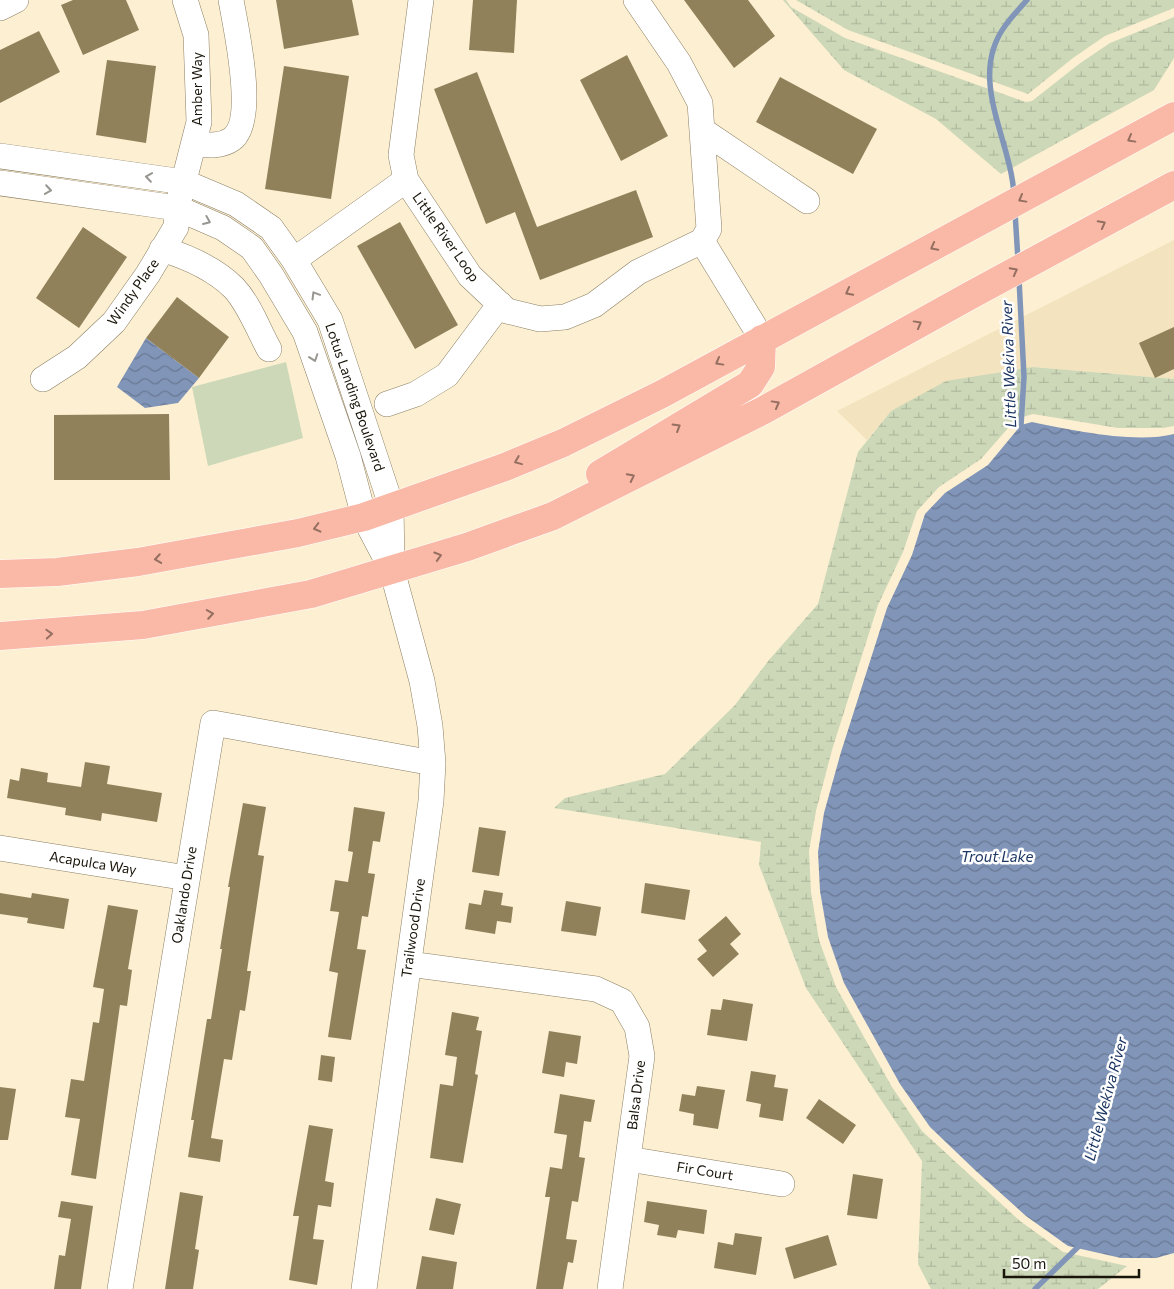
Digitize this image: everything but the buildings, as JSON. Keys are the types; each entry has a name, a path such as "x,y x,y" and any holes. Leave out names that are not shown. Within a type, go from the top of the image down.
{"main road":[{"path":"0,574 57,572 227,548 364,516 391,505 496,470 563,443 662,394 1174,116"},
{"path":"0,636 57,634 143,625 311,594 467,547 553,516 764,410 971,294 1174,185"},
{"path":"553,516 594,478 750,384 761,367 762,339"}],"street":[{"path":"0,8 16,0"},
{"name":"Amber Way","path":"177,208 199,122 196,35 185,0"},
{"path":"194,144 225,143 234,138 241,124 245,102 232,0"},
{"name":"Little River Loop","path":"422,0 401,155 406,180 470,276 508,311 540,319 565,318 594,305 638,272 702,241"},
{"path":"636,0 679,63 700,103 710,229 702,241 762,339"},
{"path":"702,130 806,201"},
{"name":"Lotus Landing Boulevard","path":"0,156 184,182 236,204 271,228 294,260 330,320 391,505"},
{"path":"294,260 406,180"},
{"name":"Lotus Landing Boulevard","path":"0,183 177,208 223,228 252,248 272,275 305,332 348,456 364,516"},
{"name":"Windy Place","path":"44,379 77,357 114,322 176,227 177,208"},
{"path":"162,249 193,259 233,288 244,303 269,349"},
{"path":"387,404 416,394 447,375 500,304"},
{"name":"Trailwood Drive","path":"391,505 392,570"},
{"name":"Trailwood Drive","path":"364,516 392,570 422,681 434,762 431,801 364,1289"},
{"name":"Oaklando Drive","path":"120,1289 213,723 434,762"},
{"name":"Acapulca Way","path":"0,848 187,878"},
{"name":"Balsa Drive","path":"408,964 596,989 622,1001 637,1027 642,1056 610,1289"},
{"name":"Fir Court","path":"628,1159 782,1184"}],"shaded area":[{"path":"1174,240 1174,379 1033,367 891,411 867,440 837,411"}],"green space":[{"path":"783,0 786,0 791,7 845,38 1026,102 1032,101 1079,64 1110,43 1174,17 1174,58 1154,90 1001,174 936,119 844,70"},
{"path":"796,0 1174,0 1174,8 1105,36 1073,58 1028,94 848,30"},
{"path":"286,362 303,438 208,466 192,387"},
{"path":"1033,367 1174,379 1174,426 1163,428 1118,428 1033,414 1016,419 981,459 939,487 917,511 903,552 878,605 832,750 816,811 809,851 811,892 819,940 836,987 892,1087 922,1131 1020,1221 1063,1252 1127,1266 1098,1289 931,1289 918,1264 922,1161 806,988 759,865 761,842 554,808 565,798 665,774 735,705 769,660 818,604 858,452 891,411 946,381"}],"water":[{"path":"146,338 199,378 178,403 145,408 117,387"},
{"name":"Trout Lake","path":"1032,422 1122,437 1158,437 1174,434 1174,1253 1156,1258 1121,1258 1068,1246 1026,1216 930,1127 900,1084 844,983 828,937 820,891 818,852 824,813 841,752 887,608 912,555 925,514 945,493 988,465 1021,425"}],"waterway":[{"name":"Little Wekiva River","path":"1014,195 1011,174 990,88 990,66 994,46 1005,26 1027,0"},
{"name":"Little Wekiva River","path":"1015,212 1018,260"},
{"name":"Little Wekiva River","path":"1019,279 1024,377 1021,425 1024,432"},
{"name":"Little Wekiva River","path":"1035,1289 1078,1247 1079,1242"}]}
